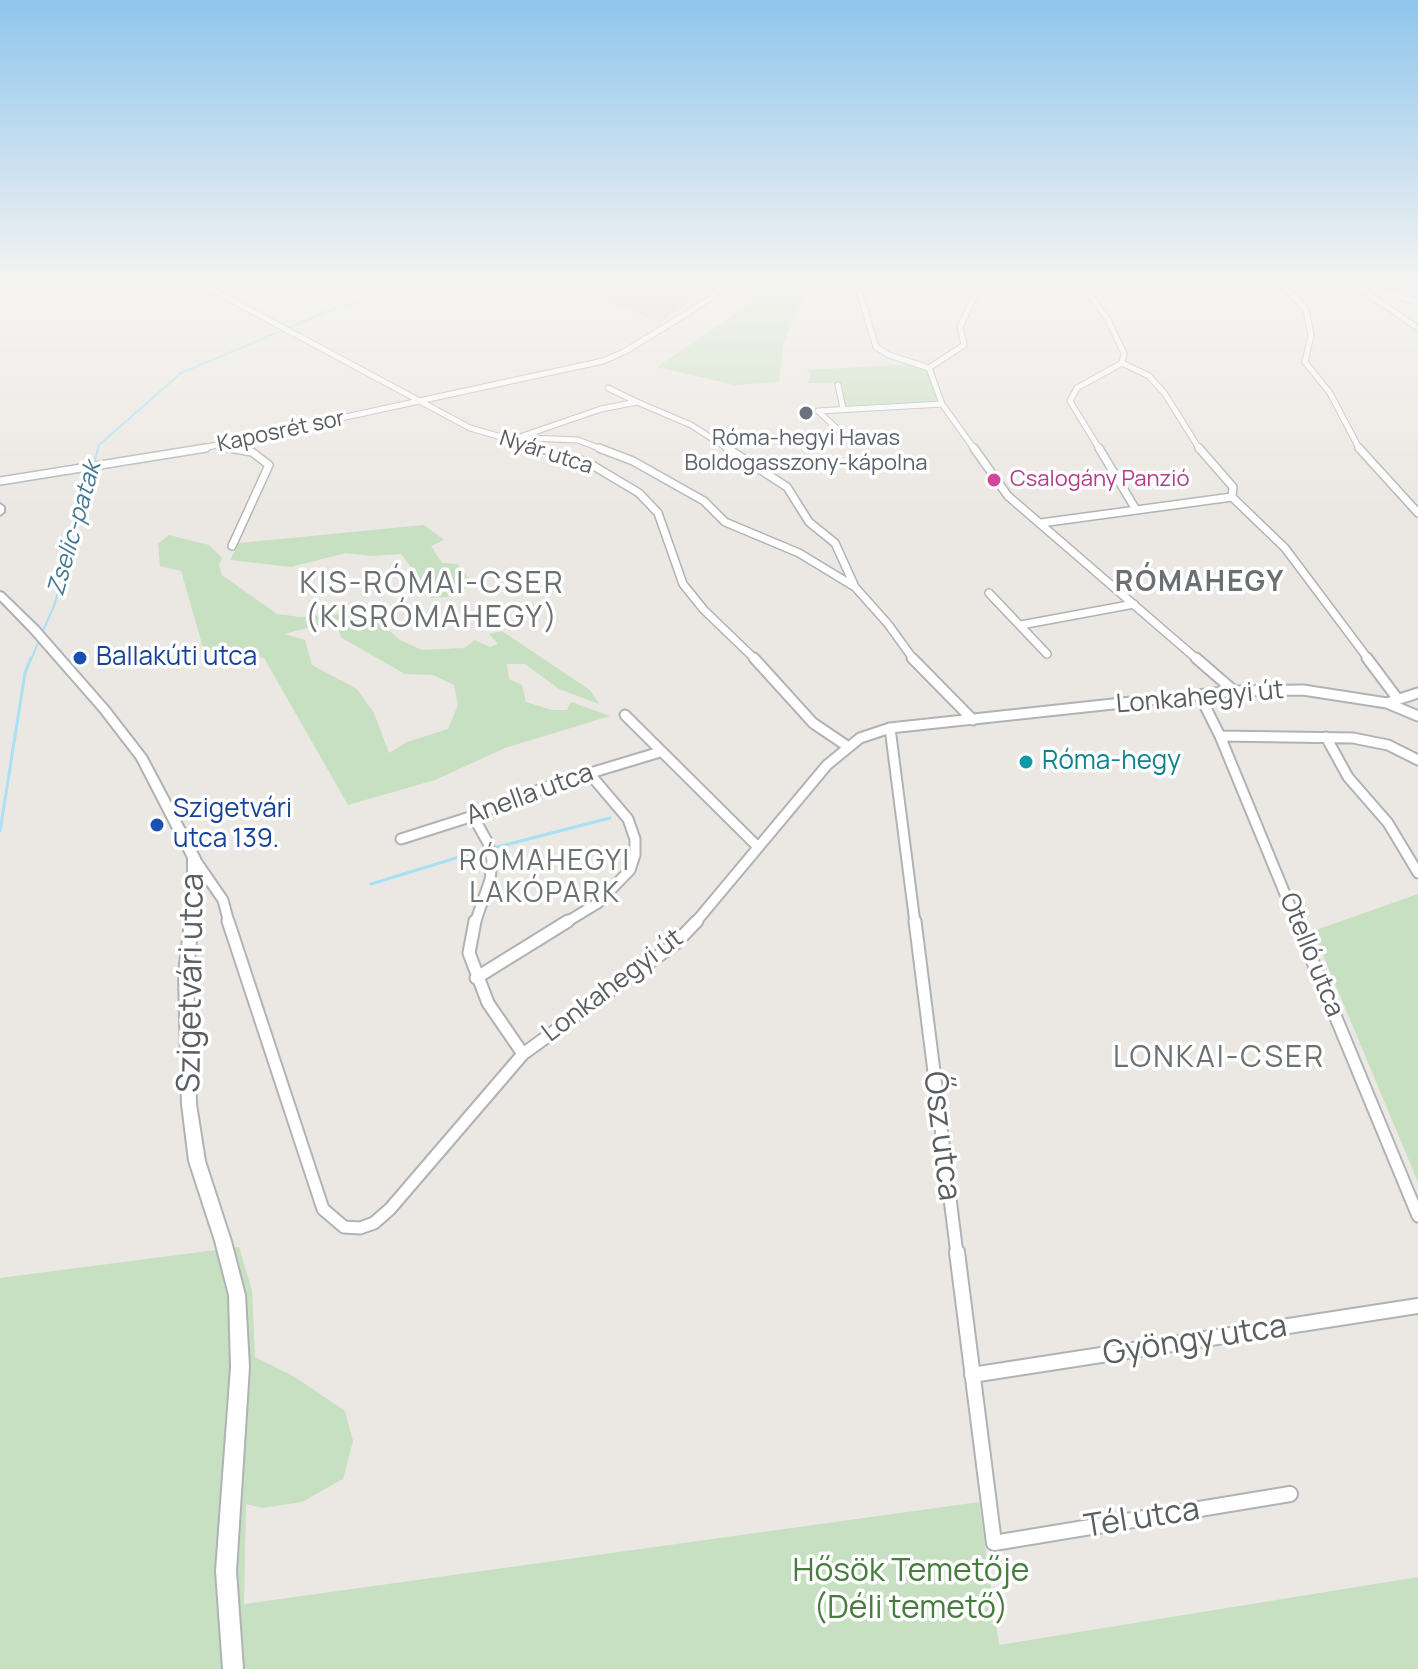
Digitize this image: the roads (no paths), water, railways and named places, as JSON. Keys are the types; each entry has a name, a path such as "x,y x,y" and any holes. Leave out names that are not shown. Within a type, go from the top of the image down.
{"street":[{"name":"Nyár utca","path":"345,360 470,428 587,462 639,493 658,513 683,584 704,610 760,664 813,723 847,746"},
{"name":"Kaposrét sor","path":"0,481 213,447 606,360"},
{"path":"904,360 929,368"},
{"path":"929,368 941,360"},
{"path":"1123,360 1077,388 1070,401 1135,508"},
{"path":"1305,360 1330,393 1359,449 1418,513"},
{"path":"1122,363 1149,376 1165,394 1203,455 1233,487 1232,497"},
{"path":"929,368 942,404 1008,496 1234,691"},
{"path":"838,385 843,408"},
{"path":"608,388 691,425 787,487 809,522 835,543 855,587"},
{"path":"522,438 601,409 637,402"},
{"path":"845,436 818,411 942,404"},
{"path":"506,440 578,440 608,449 671,479 704,501 725,522 799,553 855,587 888,624 908,654 973,720"},
{"path":"213,447 244,449 269,465 232,546"},
{"path":"1041,523 1232,497"},
{"path":"1232,497 1285,548 1397,698"},
{"path":"989,593 1047,654"},
{"name":"Szigetvári utca","path":"0,595 104,709 142,758 174,814 194,858 194,896 186,973 189,1104 197,1161 237,1295 239,1353 226,1571 233,1669"},
{"path":"1021,625 1134,604"},
{"name":"Lonkahegyi út","path":"194,858 223,900 233,942 323,1209 344,1227 360,1228 374,1223 390,1209 523,1054 675,944 847,746 890,728 1234,691 1303,690 1387,703 1418,716"},
{"path":"1387,703 1418,693"},
{"name":"Otelló utca","path":"1200,696 1220,736 1413,1191 1418,1216"},
{"path":"625,715 758,847"},
{"name":"Ősz utca","path":"890,728 994,1543"},
{"path":"1220,736 1369,740 1418,760"},
{"path":"1326,737 1348,777 1388,823 1418,873"},
{"name":"Anella utca","path":"401,839 589,773 660,752"},
{"path":"476,978 598,903 630,870 635,855 635,839 628,819 589,773"},
{"path":"473,816 488,843 492,860 490,880 471,934 469,953 488,1003 523,1054"},
{"name":"Gyöngy utca","path":"972,1375 1418,1306"},
{"name":"Tél utca","path":"994,1543 1290,1494"}],"waterway":[{"name":"Zselic-patak","path":"42,633 54,606 99,445 181,373 212,360"},
{"name":"Zselic-patak","path":"31,660 39,640"},
{"name":"Zselic-patak","path":"0,831 25,673 31,658"},
{"path":"497,847 610,818"},
{"path":"371,884 479,851"}],"place":[{"name":"Róma-hegyi Havas Boldogasszony-kápolna","path":"806,413"},
{"name":"Csalogány Panzió","path":"994,480"},
{"name":"Ballakúti utca","path":"80,658"},
{"name":"Róma-hegy","path":"1026,762"},
{"name":"Szigetvári utca 139.","path":"157,825"}],"district":[{"name":"RÓMAHEGY","path":"1200,583"},
{"name":"KIS-RÓMAI-CSER (KISRÓMAHEGY)","path":"432,602"},
{"name":"RÓMAHEGYI LAKÓPARK","path":"545,878"},
{"name":"LONKAI-CSER","path":"1219,1059"}],"park label":[{"name":"Hősök Temetője (Déli temető)","path":"911,1590"}]}
